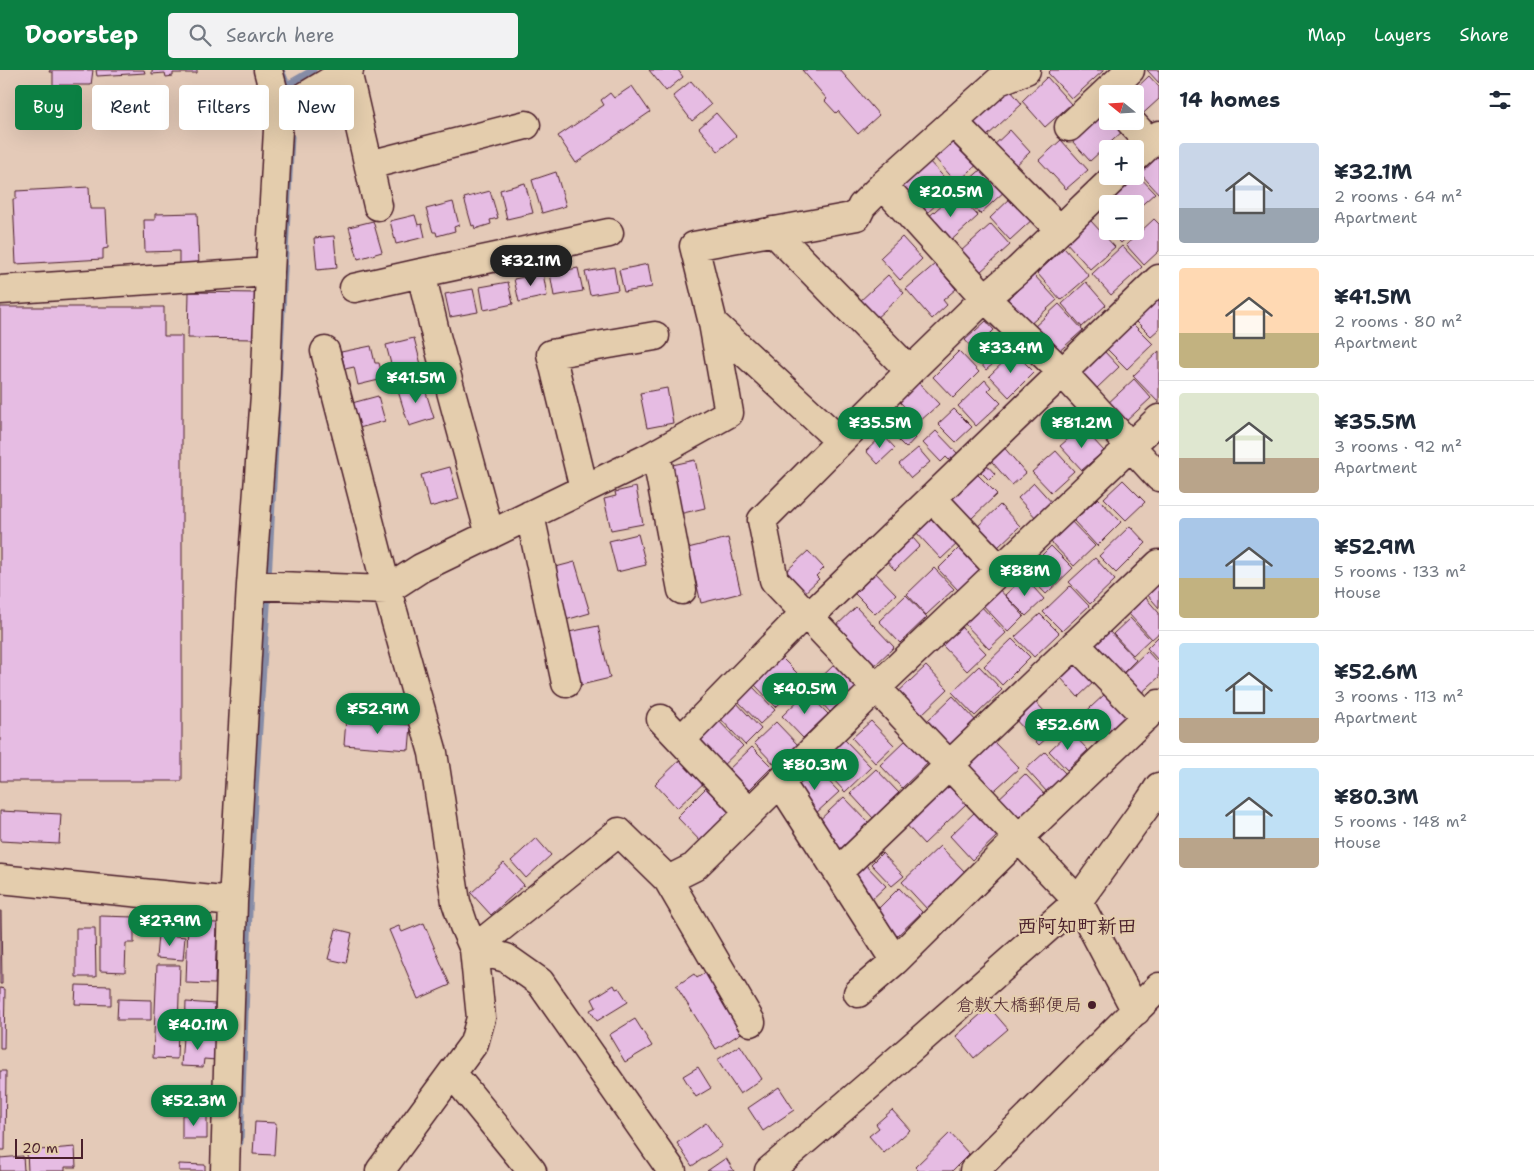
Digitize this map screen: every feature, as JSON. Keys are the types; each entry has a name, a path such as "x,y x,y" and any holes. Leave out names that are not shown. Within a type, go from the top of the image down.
{"street":[{"path":"268,70 279,90"},
{"path":"324,85 348,70 378,206"},
{"path":"262,585 387,590 421,568 656,454 729,413 713,322 694,246 857,216 862,206 883,185 999,81 1026,70"},
{"path":"1116,85 1130,70"},
{"path":"1069,127 1099,102"},
{"path":"953,122 1060,230"},
{"path":"369,165 526,125"},
{"path":"225,1171 233,902 262,585 265,395 270,272 285,130"},
{"path":"1137,130 1148,145"},
{"path":"883,185 986,298 1062,372 1159,477"},
{"path":"974,1171 1151,1001 1078,901 774,580 762,520 910,371 1107,185"},
{"path":"772,231 910,371"},
{"path":"354,288 610,233"},
{"path":"0,290 270,272"},
{"path":"421,273 436,336 490,535"},
{"path":"680,740 807,615 1158,282"},
{"path":"713,322 840,441"},
{"path":"584,489 552,354 656,336"},
{"path":"325,351 387,590 433,753 456,902 474,948 482,1018 474,1043 380,1171"},
{"path":"668,880 694,867 876,688 1159,419"},
{"path":"656,454 682,590"},
{"path":"932,498 1000,570"},
{"path":"530,515 566,683"},
{"path":"838,872 1159,564"},
{"path":"858,993 895,961 1018,838 1152,711 1075,644"},
{"path":"661,719 749,812"},
{"path":"780,782 895,961"},
{"path":"769,1171 1078,901 1159,787"},
{"path":"474,948 619,832 668,880 751,1022"},
{"path":"0,879 233,902"},
{"path":"474,948 506,958 540,982 672,1171"},
{"path":"452,1073 532,1171"}],"building":[{"path":"50,70 93,70 91,85 53,85 53,72 49,72"},
{"path":"96,70 144,70 145,73 97,76"},
{"path":"152,70 197,70 197,73 173,73 173,76 166,77 165,73 152,74"},
{"path":"649,70 678,70 683,77 666,91"},
{"path":"802,70 840,70 879,115 858,134 838,111 836,113 825,101 827,99"},
{"path":"1051,70 1104,70 1072,99 1048,73"},
{"path":"1147,70 1159,70 1159,83"},
{"path":"1149,76 1159,87 1159,99 1144,113 1144,85 1140,85"},
{"path":"1047,77 1071,104 1045,127 1022,101"},
{"path":"691,81 711,105 692,121 673,96"},
{"path":"1005,84 1022,104 987,136 969,117"},
{"path":"632,86 650,112 576,163 558,136 604,105 601,100 610,93 614,98"},
{"path":"716,113 736,136 718,151 699,128"},
{"path":"1099,117 1099,130 1124,130 1113,140 1099,140 1099,153 1090,161 1072,141"},
{"path":"1010,130 1030,152 1011,170 991,148"},
{"path":"958,134 982,160 957,183 933,156"},
{"path":"1061,140 1088,170 1066,189 1039,160"},
{"path":"1159,155 1159,194 1144,177 1144,169"},
{"path":"927,159 954,188 925,215 898,185"},
{"path":"986,165 1007,189 980,214 958,190"},
{"path":"556,172 566,206 542,213 532,180"},
{"path":"1144,181 1155,193 1144,203 1144,195 1111,195 1122,185 1144,185"},
{"path":"525,183 533,213 507,219 500,190"},
{"path":"89,187 90,209 106,209 108,248 103,249 103,259 16,264 13,199 16,199 16,191"},
{"path":"490,191 498,218 490,220 491,224 475,229 474,225 472,226 464,198"},
{"path":"956,192 978,216 946,245 924,221"},
{"path":"1015,194 1035,217 1010,240 990,218"},
{"path":"453,202 459,225 454,227 455,231 437,236 436,232 433,232 426,209"},
{"path":"197,213 199,267 179,268 179,251 145,252 144,220 155,220 155,214"},
{"path":"415,215 418,225 422,224 425,237 396,244 390,221"},
{"path":"1154,219 1159,224 1159,251 1144,265 1126,245 1131,240 1144,240 1144,228"},
{"path":"1090,220 1099,230 1099,240 1109,240 1115,247 1090,269 1066,242"},
{"path":"373,221 382,252 358,259 349,227"},
{"path":"991,224 1010,245 980,272 961,251"},
{"path":"334,236 337,268 317,270 314,238"},
{"path":"902,237 922,259 900,280 880,258"},
{"path":"1122,246 1142,267 1111,295 1092,274"},
{"path":"1064,248 1089,276 1061,300 1037,273"},
{"path":"648,264 652,287 624,292 619,270"},
{"path":"935,264 956,289 943,300 947,305 932,319 906,289"},
{"path":"614,267 618,290 590,295 585,272"},
{"path":"578,268 583,291 554,296 550,273"},
{"path":"543,273 547,296 519,302 514,279"},
{"path":"888,275 904,293 875,319 859,302"},
{"path":"1034,275 1057,300 1027,327 1005,302"},
{"path":"508,282 513,304 484,310 480,287"},
{"path":"1086,282 1106,305 1082,327 1062,304"},
{"path":"473,289 478,312 450,317 445,294"},
{"path":"189,292 256,293 254,339 188,338"},
{"path":"1159,292 1159,329 1151,336 1131,316"},
{"path":"1059,304 1083,330 1056,354 1033,328"},
{"path":"0,307 164,307 164,336 182,336 182,781 0,781"},
{"path":"986,321 994,330 989,335 996,343 1004,335 1014,346 986,370 970,351 973,349 965,340"},
{"path":"1130,321 1153,344 1127,369 1104,346"},
{"path":"414,338 423,372 395,379 386,345"},
{"path":"371,346 375,363 379,363 383,379 358,385 354,367 345,369 341,352"},
{"path":"1103,350 1119,367 1097,388 1081,371"},
{"path":"959,351 979,372 953,398 933,377"},
{"path":"1159,351 1159,403 1133,376"},
{"path":"1014,352 1034,372 1009,397 989,376"},
{"path":"1134,379 1151,398 1123,424 1106,405"},
{"path":"985,380 991,387 988,390 1001,403 976,426 958,406"},
{"path":"918,382 939,404 919,422 899,401"},
{"path":"423,383 434,418 409,426 398,391"},
{"path":"667,388 673,423 647,428 640,393"},
{"path":"378,396 385,421 359,428 352,403"},
{"path":"954,409 972,427 956,442 938,424"},
{"path":"900,411 916,427 910,433 915,438 906,448 884,426"},
{"path":"1082,427 1104,451 1082,470 1060,446"},
{"path":"936,431 960,456 952,463 946,457 941,462 923,443"},
{"path":"883,435 895,448 878,464 866,451"},
{"path":"1001,444 1026,473 1012,485 987,456"},
{"path":"918,448 930,462 911,478 899,464"},
{"path":"1056,451 1074,471 1051,492 1032,472"},
{"path":"695,460 705,508 679,514 668,466"},
{"path":"986,464 995,474 989,480 979,470"},
{"path":"450,467 459,499 430,507 421,475"},
{"path":"975,472 997,494 970,520 948,498"},
{"path":"1123,480 1145,502 1126,520 1104,498"},
{"path":"1034,483 1054,505 1038,520 1018,498"},
{"path":"636,487 643,524 611,530 604,499 616,496 615,492"},
{"path":"1098,498 1121,522 1097,546 1074,521"},
{"path":"1000,505 1020,526 996,549 976,528"},
{"path":"933,513 960,541 941,559 915,531"},
{"path":"1068,518 1095,546 1074,566 1047,538"},
{"path":"1130,526 1146,543 1116,573 1099,556"},
{"path":"906,530 920,546 895,570 881,555"},
{"path":"638,534 646,565 617,572 609,541"},
{"path":"728,538 741,593 701,603 688,548"},
{"path":"962,545 983,567 958,590 938,569"},
{"path":"1051,546 1073,568 1046,594 1025,572"},
{"path":"808,551 824,568 816,576 819,579 801,596 782,575"},
{"path":"1095,558 1115,580 1090,604 1069,582"},
{"path":"575,562 590,613 562,621 548,569"},
{"path":"934,568 954,589 926,615 907,594"},
{"path":"872,569 896,594 875,614 851,590"},
{"path":"1024,577 1044,599 1026,616 1005,595"},
{"path":"1159,579 1159,608 1145,592"},
{"path":"996,586 1024,616 1008,632 980,602"},
{"path":"1070,586 1089,606 1062,631 1043,612"},
{"path":"906,595 927,617 900,643 879,621"},
{"path":"1145,597 1159,613 1159,633 1152,639 1128,613"},
{"path":"979,604 1006,633 989,649 962,621"},
{"path":"856,607 894,647 871,669 833,629"},
{"path":"1040,614 1059,633 1034,657 1015,637"},
{"path":"1130,618 1150,639 1133,655 1113,634"},
{"path":"598,626 610,678 581,685 569,632"},
{"path":"960,626 986,653 967,671 941,644"},
{"path":"1109,631 1136,660 1119,677 1091,647"},
{"path":"1159,636 1159,661 1147,648"},
{"path":"1012,639 1030,657 1002,685 984,666"},
{"path":"1147,651 1159,664 1159,677 1137,697 1119,678"},
{"path":"782,658 804,680 776,707 754,684"},
{"path":"1079,661 1097,679 1078,697 1061,678"},
{"path":"835,664 857,687 830,712 809,689"},
{"path":"926,666 948,689 918,718 895,695"},
{"path":"979,666 1002,690 975,716 952,692"},
{"path":"752,686 775,710 760,724 737,700"},
{"path":"807,692 828,714 803,738 782,716"},
{"path":"1105,694 1127,717 1098,744 1076,721"},
{"path":"953,696 977,722 949,748 925,723"},
{"path":"1031,697 1059,727 1039,745 1012,716"},
{"path":"735,701 761,729 745,745 719,717"},
{"path":"716,718 743,746 718,770 691,742"},
{"path":"346,720 411,725 409,750 344,745"},
{"path":"871,721 894,745 875,763 852,738"},
{"path":"776,722 798,745 776,766 754,743"},
{"path":"1070,731 1088,750 1067,770 1049,751"},
{"path":"844,739 871,767 845,792 819,764"},
{"path":"907,739 929,762 902,788 880,765"},
{"path":"993,741 1019,768 987,797 962,770"},
{"path":"752,747 772,767 745,794 725,773"},
{"path":"1045,752 1066,774 1047,792 1026,769"},
{"path":"684,756 707,780 677,808 655,784"},
{"path":"815,767 839,792 814,815 791,790"},
{"path":"876,769 899,793 873,818 850,793"},
{"path":"1025,774 1047,797 1018,825 995,802"},
{"path":"945,782 966,804 924,844 903,821"},
{"path":"708,786 736,815 704,845 677,817"},
{"path":"844,797 870,824 840,853 814,825"},
{"path":"977,810 999,834 972,860 950,836"},
{"path":"0,811 61,814 59,844 0,841"},
{"path":"536,838 551,855 526,878 511,861"},
{"path":"940,846 965,872 927,909 902,882"},
{"path":"882,853 904,876 892,886 871,864"},
{"path":"504,863 524,885 491,915 471,893"},
{"path":"864,863 886,886 870,901 848,878"},
{"path":"899,888 922,912 895,938 873,914"},
{"path":"1,911 2,984 0,984"},
{"path":"100,916 134,917 134,943 126,943 125,972 100,971"},
{"path":"188,922 217,923 215,984 186,983"},
{"path":"424,923 450,985 418,999 389,930 399,926 402,932"},
{"path":"76,928 95,928 96,977 76,977"},
{"path":"336,929 352,933 346,963 328,959"},
{"path":"158,934 185,937 183,960 156,958"},
{"path":"157,965 180,965 177,1059 153,1058"},
{"path":"709,970 746,1030 716,1049 676,986 694,974 697,978"},
{"path":"76,985 111,986 111,1005 75,1004"},
{"path":"614,985 616,989 619,988 628,1002 597,1021 590,1010 596,1007 592,999"},
{"path":"0,988 5,989 4,1049 0,1049"},
{"path":"118,999 151,1000 151,1020 117,1020"},
{"path":"186,1002 215,1004 214,1033 185,1032"},
{"path":"989,1007 1008,1029 974,1058 956,1036"},
{"path":"635,1019 652,1046 625,1062 609,1035"},
{"path":"183,1037 216,1039 216,1060 204,1059 203,1067 181,1066"},
{"path":"740,1045 762,1079 740,1094 717,1060"},
{"path":"698,1067 711,1088 696,1097 683,1076"},
{"path":"0,1071 6,1071 5,1150 0,1150"},
{"path":"779,1087 794,1110 763,1131 748,1108"},
{"path":"892,1110 910,1130 884,1153 869,1136 879,1128 876,1124"},
{"path":"182,1115 207,1115 207,1139 182,1139"},
{"path":"255,1122 276,1123 274,1155 253,1154"},
{"path":"706,1123 722,1146 692,1166 677,1143"},
{"path":"950,1133 969,1154 952,1171 919,1171 915,1167"},
{"path":"75,1147 76,1167 65,1167 65,1171 28,1171 27,1151"},
{"path":"23,1156 24,1171 0,1171 0,1158"},
{"path":"726,1158 734,1171 707,1171"},
{"path":"179,1164 205,1165 205,1171 179,1171"}],"waterway":[{"path":"281,70 287,85"},
{"path":"287,85 313,70"},
{"path":"268,580 291,137"},
{"path":"240,1142 252,835 268,591"}],"place":[{"name":"倉敷大橋郵便局","path":"1092,1005"}],"district":[{"name":"西阿知町新田","path":"1077,926"}]}
